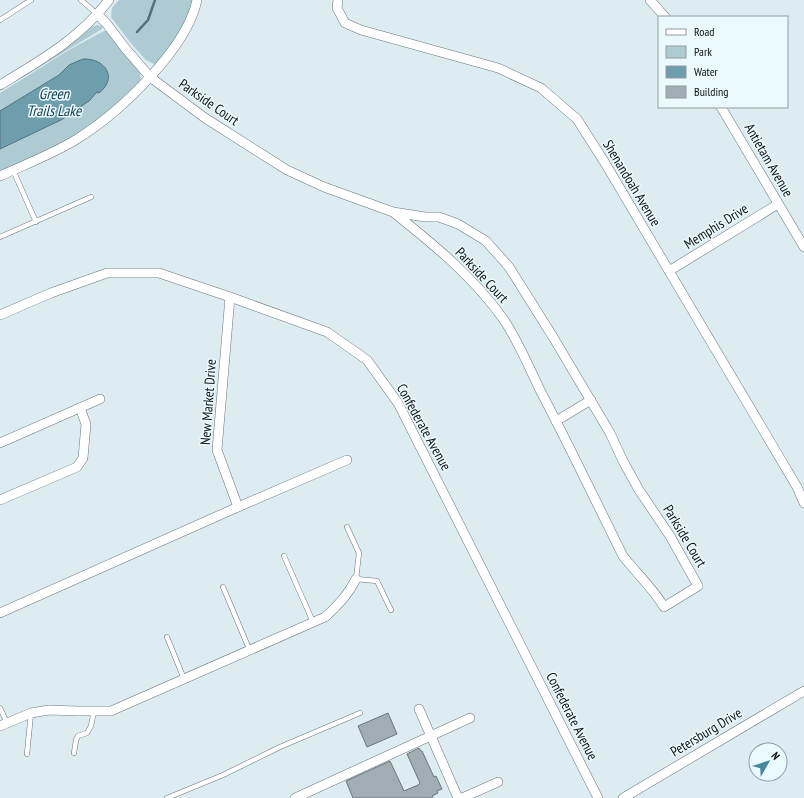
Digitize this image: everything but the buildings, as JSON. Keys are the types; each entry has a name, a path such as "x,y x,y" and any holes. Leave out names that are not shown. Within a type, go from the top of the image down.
{"street":[{"path":"0,85 62,46 81,32 109,0"},
{"path":"0,176 78,139 101,123 124,103 167,59 178,42 193,13 197,0"},
{"name":"Shenandoah Avenue","path":"338,0 337,8 345,23 360,30 498,68 540,88 577,119 793,480 804,503"},
{"path":"650,0 664,16"},
{"name":"Parkside Court","path":"97,14 150,76 205,118 287,170 324,188 393,212 425,218 439,217 458,224 486,241 509,268 591,400 636,484 670,536 698,586 664,607 657,595 635,572 622,556 556,421 504,321 479,289 452,262 393,212"},
{"name":"Antietam Avenue","path":"723,108 804,247"},
{"name":"Memphis Drive","path":"669,271 778,204"},
{"name":"Confederate Avenue","path":"0,315 51,293 107,273 159,273 327,332 367,360 398,403 598,798"},
{"name":"New Market Drive","path":"230,297 217,450 238,506"},
{"path":"0,443 100,399"},
{"path":"556,421 591,400"},
{"path":"0,500 77,467 83,458 86,424 80,408"},
{"path":"0,612 238,506 347,460"},
{"path":"4,725 31,713 49,710 111,711 314,623 325,617 340,604 349,593 356,580"},
{"name":"Petersburg Drive","path":"623,798 804,691"},
{"path":"419,709 458,798"},
{"path":"295,798 470,718"},
{"path":"462,798 498,782"}],"lane":[{"path":"0,20 31,0"},
{"path":"80,0 97,14"},
{"path":"13,170 36,222"},
{"path":"0,237 91,198"},
{"path":"347,527 359,553 356,580 378,581 390,610"},
{"path":"284,556 314,623"},
{"path":"222,587 250,651"},
{"path":"167,637 184,679"},
{"path":"0,708 4,725"},
{"path":"74,753 76,740 78,736 87,733 91,726 94,711"},
{"path":"27,754 31,713"},
{"path":"167,798 223,775 280,747 360,713"}],"green space":[{"path":"119,0 194,0 187,17 168,49 157,63 154,64 146,60 111,17 112,8"},
{"path":"97,25 102,26 102,29 0,91 0,89 59,53 91,27"},
{"path":"106,31 140,72 141,80 114,107 83,131 53,148 0,172 0,93 69,50"}],"water":[{"name":"Green Trails Lake","path":"83,59 91,60 103,65 108,75 108,81 105,87 99,93 97,92 89,101 61,120 0,149 0,111 59,75 69,65"}],"waterway":[{"path":"137,32 148,20 155,0"}]}
